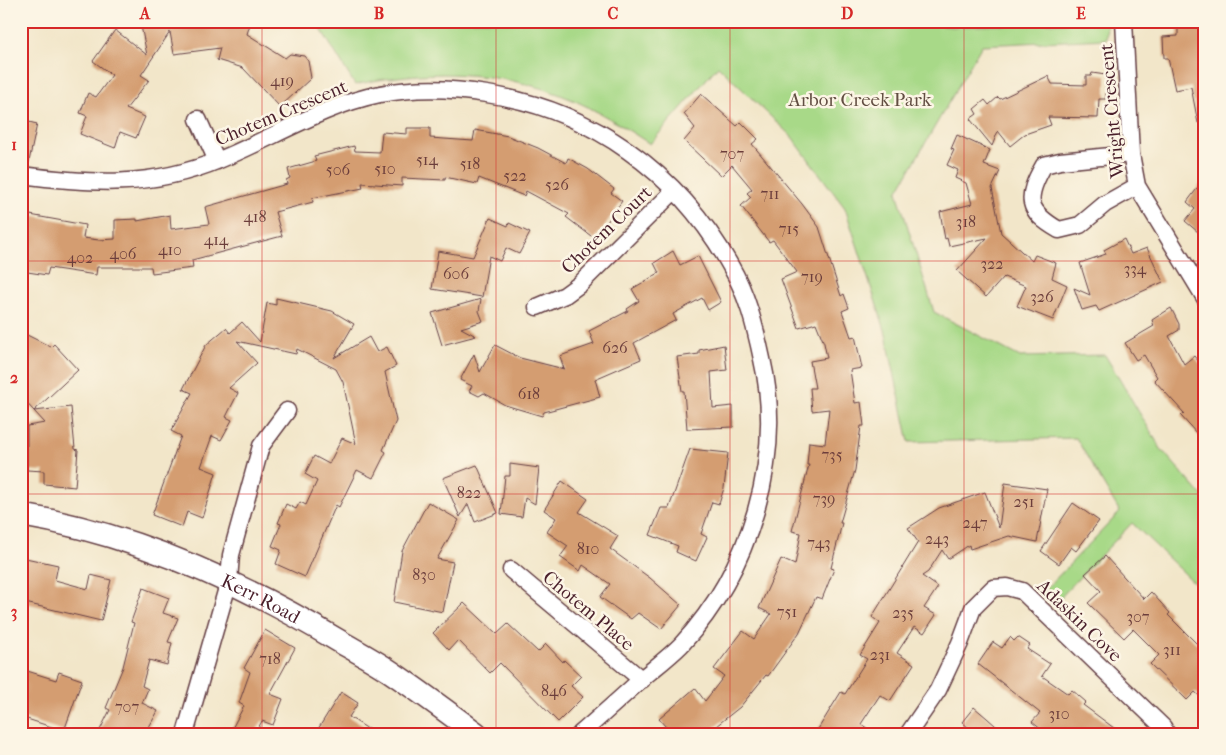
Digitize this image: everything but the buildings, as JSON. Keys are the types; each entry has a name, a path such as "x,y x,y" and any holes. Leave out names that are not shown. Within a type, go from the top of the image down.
{"street":[{"name":"Wright Crescent","path":"1124,21 1131,154 1137,186 1205,298"},
{"name":"Chotem Crescent","path":"21,175 62,180 116,183 162,178 217,161 330,108 382,94 418,89 465,90 523,99 567,115 622,145 648,165 705,225 731,266 752,313 765,370 770,420 765,475 751,525 732,570 710,609 680,646 580,734"},
{"path":"198,119 217,161"},
{"path":"1131,154 1060,161 1044,166 1032,185 1031,202 1040,219 1060,230 1080,225 1105,204 1137,186"},
{"name":"Chotem Court","path":"537,307 565,295 580,284 674,191"},
{"path":"185,734 229,581 231,554 261,446 287,412"},
{"name":"Kerr Road","path":"21,515 54,520 123,539 229,581 298,616 393,673 477,734"},
{"name":"Chotem Place","path":"511,570 642,680"},
{"name":"Adaskin Cove","path":"908,734 938,690 960,643 973,608 993,588 1006,587 1022,591 1163,726 1167,734"}],"green space":[{"name":"Arbor Creek Park","path":"316,21 907,21 952,27 1107,21 1106,39 982,45 897,192 934,312 1020,357 1105,355 1161,449 1205,499 1205,593 1132,523 1056,602 1045,590 1120,512 1076,438 909,442 885,330 845,208 792,137 718,66 650,144 588,107 560,95 503,79 473,75 414,75 355,85"}]}
